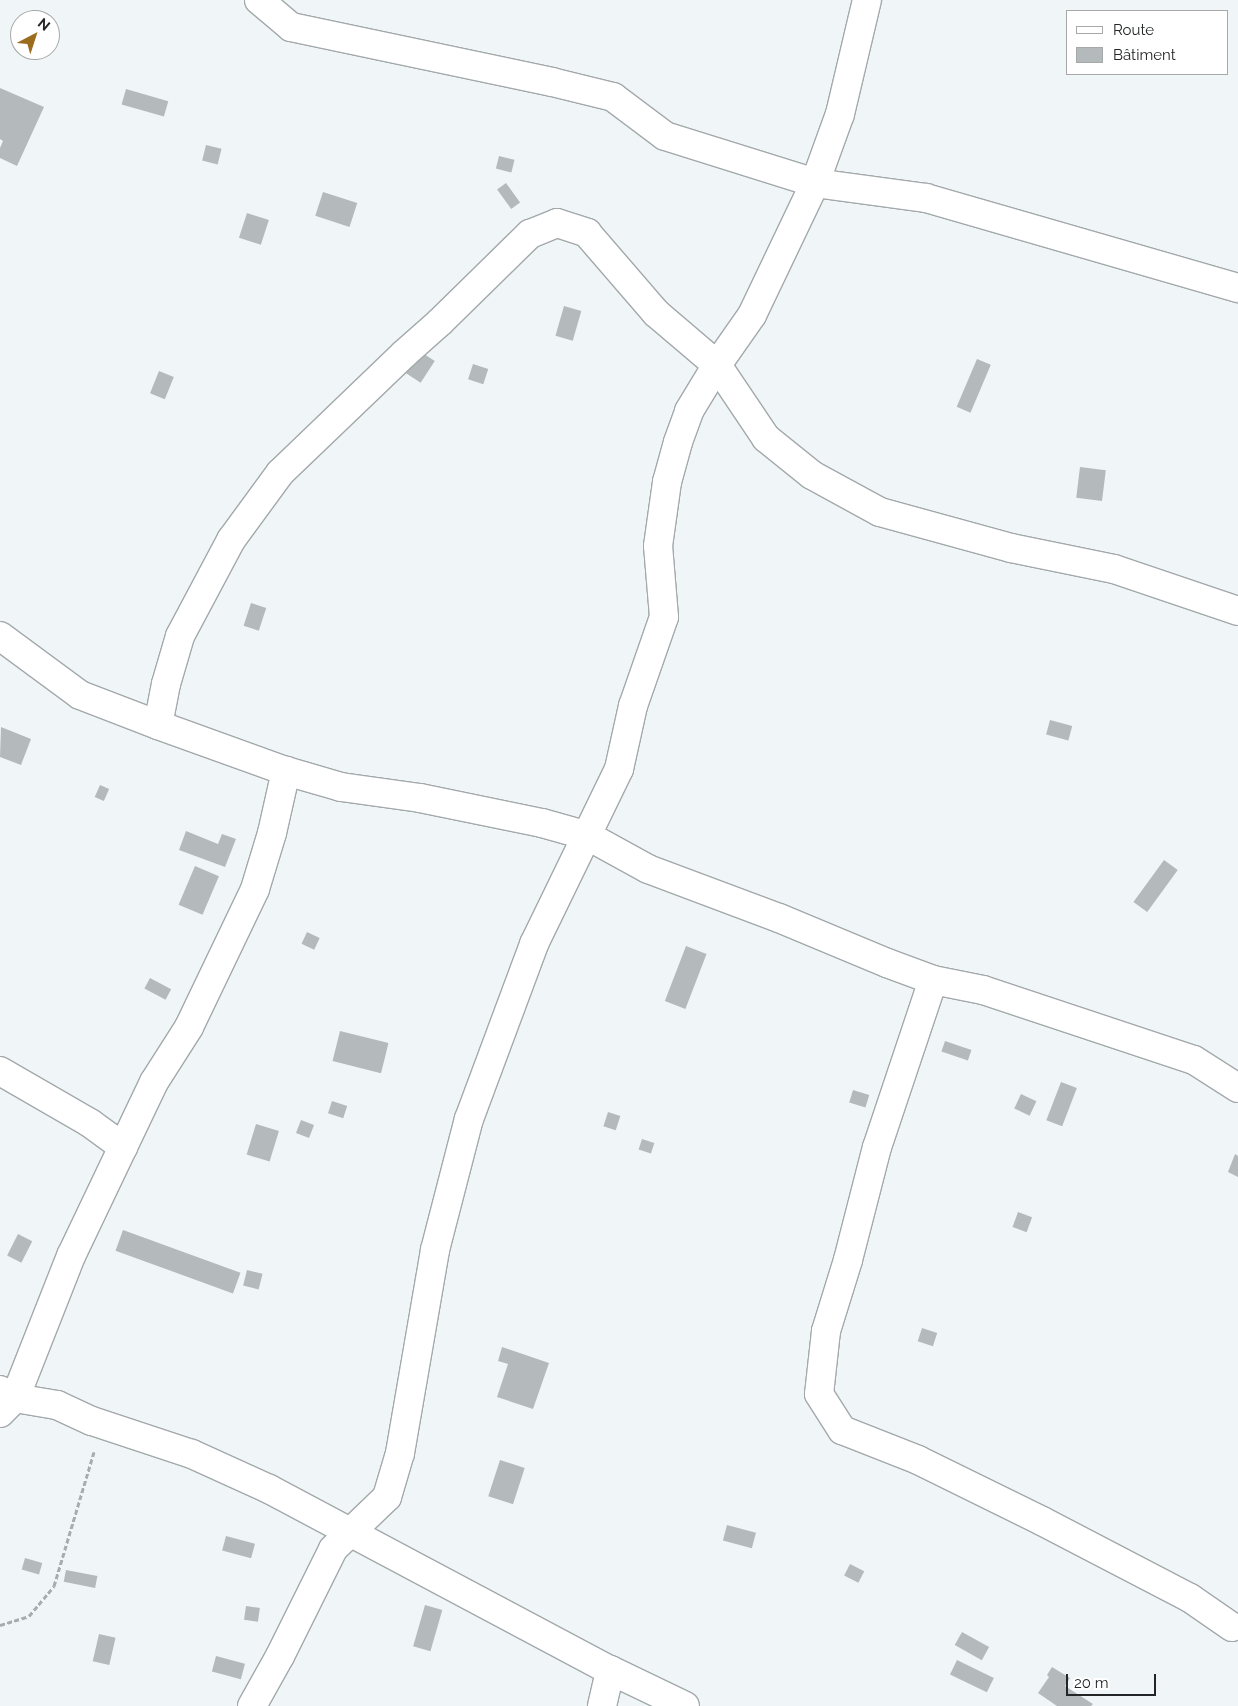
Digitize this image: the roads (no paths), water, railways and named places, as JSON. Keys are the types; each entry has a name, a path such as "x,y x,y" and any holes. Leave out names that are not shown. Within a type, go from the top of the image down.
{"street":[{"path":"259,0 291,27 542,80 613,97 665,136 815,183 926,198 1238,288"},
{"path":"252,1706 280,1656 333,1550 387,1497 400,1452 435,1250 469,1119 534,944 619,769 632,706 664,617 658,546 667,482 678,442 690,411 717,365 752,315 815,183 840,114 867,0"},
{"path":"158,725 166,684 180,636 231,540 280,473 530,234 557,223 587,233 656,313 717,365 766,438 812,476 880,512 1011,548 1114,569 1238,611"},
{"path":"0,636 80,695 158,725 286,771 341,787 420,798 542,823 588,836 648,869 933,980 983,990 1194,1060 1238,1088"},
{"path":"286,771 272,833 255,889 189,1027 154,1082 5,1400 57,1405 92,1421 192,1454 269,1489 610,1670 685,1706"},
{"path":"933,980 877,1147 848,1260 826,1331 819,1394 842,1430 918,1460 1042,1521 1190,1598 1232,1627"},
{"path":"0,1071 90,1123 123,1147"},
{"path":"602,1706 610,1670"}]}
